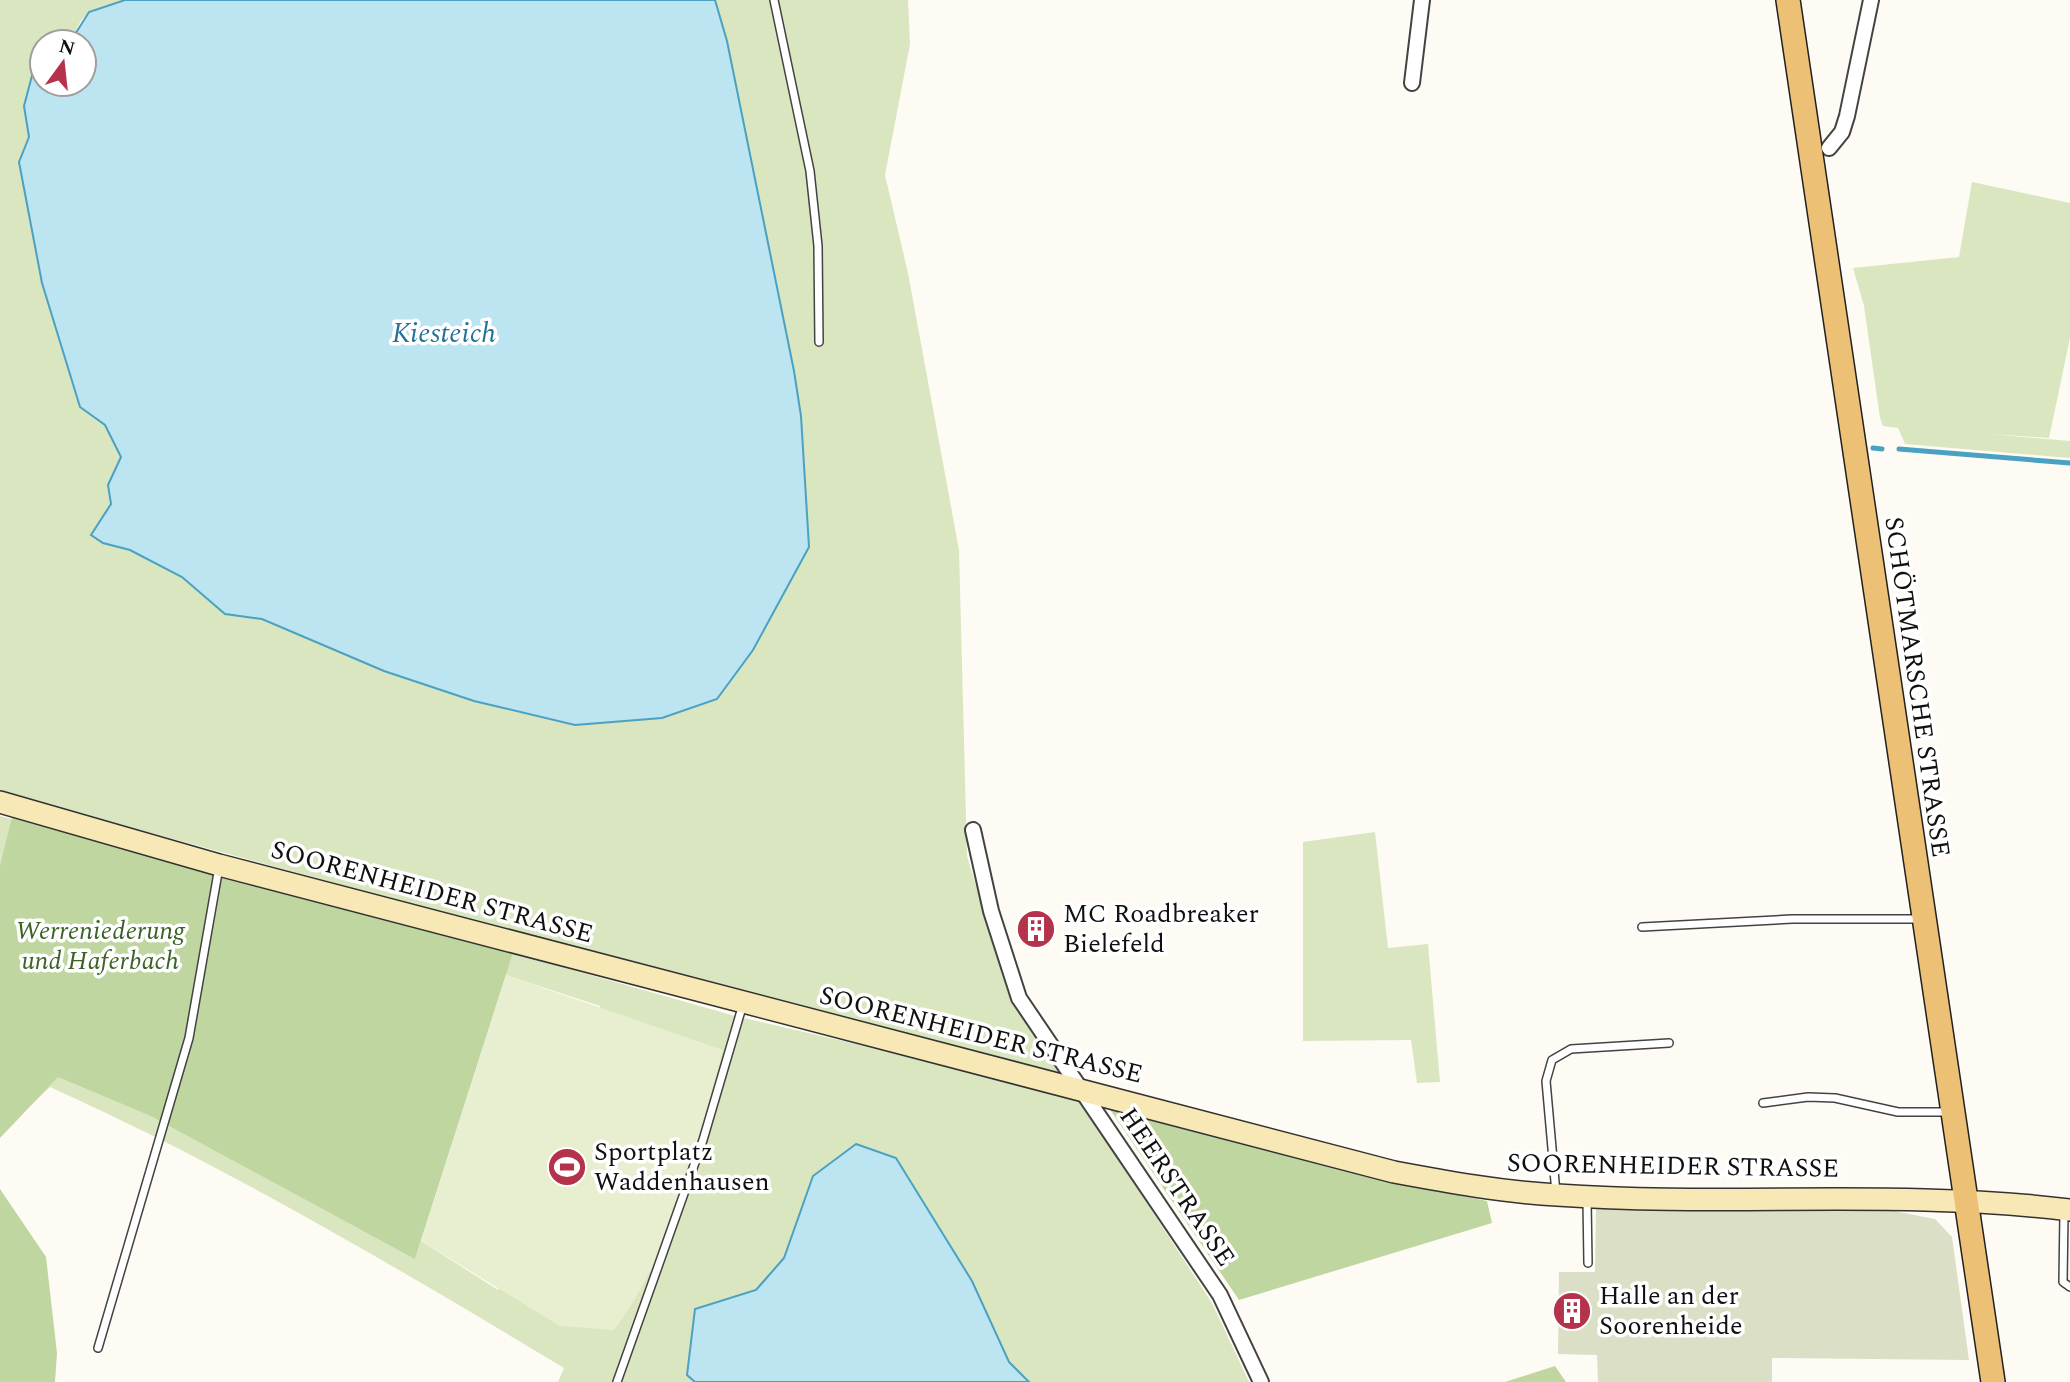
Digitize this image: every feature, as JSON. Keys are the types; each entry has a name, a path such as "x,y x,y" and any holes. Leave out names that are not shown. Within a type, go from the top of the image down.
{"main road":[{"name":"SCHÖTMARSCHE STRASSE","path":"1788,0 1993,1382"},
{"name":"SOORENHEIDER STRASSE","path":"0,802 219,864 1394,1172 1472,1187 1587,1197 1966,1200 2067,1209"}],"street":[{"path":"1412,83 1422,0"},
{"path":"1829,148 1842,132 1871,0"},
{"name":"HEERSTRASSE","path":"973,830 991,911 1019,998 1220,1295 1261,1382"}],"lane":[{"path":"774,0 810,171 818,246 819,342"},
{"path":"98,1348 189,1038 219,864"},
{"path":"1642,927 1792,919 1923,919"},
{"path":"617,1382 703,1140 744,1003"},
{"path":"1556,1195 1546,1081 1552,1060 1571,1049 1669,1043"},
{"path":"1763,1103 1808,1097 1835,1098 1898,1112 1952,1112"},
{"path":"1587,1197 1588,1263"},
{"path":"2067,1209 2063,1282 2070,1287"}],"green space":[{"path":"0,0 125,0 92,11 78,28 28,28 28,91 24,106 29,137 19,162 42,283 80,406 105,425 121,457 108,485 111,504 103,543 130,550 182,578 225,614 262,619 384,671 474,701 575,725 717,699 753,650 809,547 801,416 794,371 727,41 715,0 908,0 910,44 885,175 908,273 959,550 967,856 1008,993 1065,1075 493,926 0,792"},
{"path":"1972,182 2070,203 2070,338 2049,438 1989,434 2070,441 2070,458 1905,444 1898,428 1883,426 1880,418 1864,306 1853,268 1959,257"},
{"name":"Werreniederung und Haferbach","path":"0,816 221,874 415,1259 421,1241 498,1290 600,1006 506,975 513,953 735,1016 1076,1095 1212,1303 1249,1382 1029,1382 1009,1362 972,1281 896,1158 813,1176 784,1258 756,1291 695,1310 687,1374 695,1382 558,1382 564,1368 374,1256 182,1150 50,1087 0,1135"},
{"name":"Werreniederung und Haferbach","path":"12,817 513,953 415,1259 151,1116 58,1077 0,1138 0,866"},
{"path":"1375,832 1388,948 1428,944 1440,1082 1417,1083 1411,1040 1303,1041 1303,842"},
{"name":"Sportplatz Waddenhausen","path":"506,975 723,1050 682,1196 653,1266 614,1330 560,1326 421,1241"},
{"path":"1107,1105 1388,1181 1487,1201 1492,1223 1239,1300"},
{"path":"0,1189 46,1257 57,1353 55,1382 0,1382"},
{"path":"1596,1207 1894,1211 1935,1219 1952,1237 1969,1360 1772,1358 1772,1382 1598,1382 1597,1355 1558,1354 1559,1272 1595,1272"},
{"path":"1555,1366 1566,1382 1505,1382"}],"water":[{"name":"Kiesteich","path":"125,0 715,0 727,41 794,371 801,416 809,547 753,650 717,699 662,718 575,725 474,701 384,671 262,619 225,614 182,577 130,550 103,543 91,535 111,504 108,485 121,457 105,425 80,407 42,283 19,162 29,137 24,106 28,91 28,98 98,98 98,28 79,28 89,12"},
{"path":"856,1144 896,1158 972,1281 1009,1362 1029,1382 695,1382 687,1375 695,1309 756,1290 784,1258 813,1176"}],"waterway":[{"path":"1873,448 1882,449"},
{"path":"1899,449 2070,463"}],"place":[{"name":"MC Roadbreaker Bielefeld","path":"1036,929"},
{"name":"Sportplatz Waddenhausen","path":"567,1167"},
{"name":"Halle an der Soorenheide","path":"1572,1311"}]}
